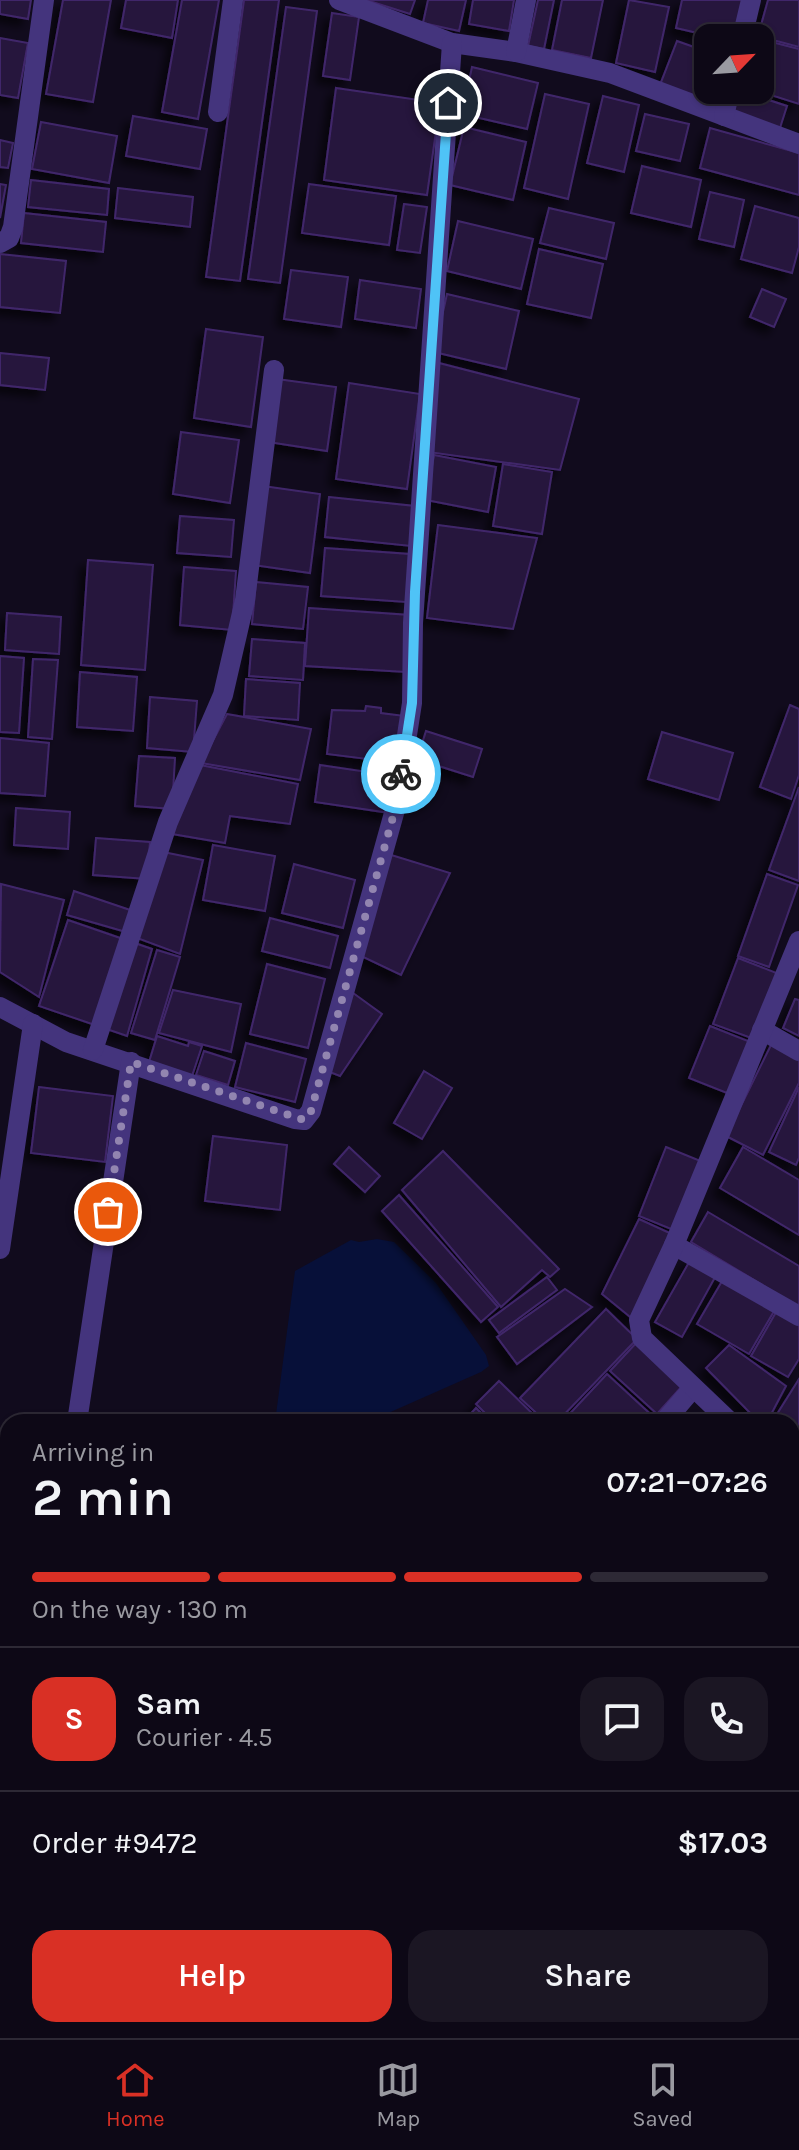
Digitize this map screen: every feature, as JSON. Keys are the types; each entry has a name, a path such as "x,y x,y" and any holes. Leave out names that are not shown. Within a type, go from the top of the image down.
{"street":[{"path":"0,243 9,238 13,227 44,0"},
{"path":"218,112 233,0"},
{"path":"339,0 452,43 516,52 610,73 799,144"},
{"path":"516,52 526,0"},
{"path":"745,24 751,0"},
{"path":"0,1007 66,1042 295,1119 304,1120 311,1111 396,806 412,703 414,607 452,43"},
{"path":"724,116 727,104"},
{"path":"93,1050 168,822 223,695 245,600 274,370"},
{"path":"721,1414 642,1338 639,1320 674,1245 799,941"},
{"path":"0,1249 33,1024"},
{"path":"762,1030 799,1051"},
{"path":"78,1414 131,1062"},
{"path":"674,1245 799,1316"},
{"path":"671,1414 693,1388"}],"shaded area":[{"path":"377,1239 394,1242 436,1283 486,1355 489,1366 386,1414 276,1414 295,1271 351,1240"}],"building":[{"path":"0,0 31,0 28,19 0,14"},
{"path":"63,0 111,0 93,102 46,94"},
{"path":"126,0 178,0 172,38 121,28"},
{"path":"182,0 219,0 198,119 162,112"},
{"path":"244,0 279,0 240,281 206,277"},
{"path":"366,0 415,0 410,14"},
{"path":"428,0 466,0 459,31 423,23"},
{"path":"473,0 514,0 509,31 469,24"},
{"path":"538,0 554,0 544,49 528,46"},
{"path":"562,0 603,0 591,58 552,50"},
{"path":"629,0 669,7 655,72 616,63"},
{"path":"682,0 745,0 739,24 694,24 694,32 676,28"},
{"path":"768,0 799,0 799,47 774,40 774,24 761,24"},
{"path":"286,7 317,11 280,283 248,279"},
{"path":"332,13 359,17 350,80 323,76"},
{"path":"0,38 28,43 18,98 0,95"},
{"path":"677,41 694,47 694,98 660,85"},
{"path":"774,43 799,49 799,104 774,96"},
{"path":"472,67 538,83 527,129 462,114"},
{"path":"336,88 440,103 427,195 324,180"},
{"path":"545,94 589,104 568,199 524,188"},
{"path":"603,96 639,105 624,172 587,163"},
{"path":"774,102 787,106 780,128 731,112 734,104"},
{"path":"645,114 689,124 680,161 636,151"},
{"path":"133,116 207,129 200,169 126,156"},
{"path":"41,122 117,136 109,183 32,169"},
{"path":"464,127 526,142 513,200 450,185"},
{"path":"710,128 799,153 799,195 700,168"},
{"path":"0,140 13,143 8,168 0,167"},
{"path":"642,166 701,180 691,227 631,213"},
{"path":"31,180 109,189 107,215 28,207"},
{"path":"0,184 6,185 0,218"},
{"path":"309,184 396,196 389,245 302,233"},
{"path":"118,188 193,197 190,227 115,218"},
{"path":"710,192 744,200 734,247 699,239"},
{"path":"404,204 427,207 420,253 397,250"},
{"path":"755,206 799,218 799,247 792,273 741,259"},
{"path":"549,208 614,223 606,259 540,243"},
{"path":"24,213 106,222 103,252 21,243"},
{"path":"458,221 533,239 521,289 447,271"},
{"path":"539,249 603,264 591,318 527,304"},
{"path":"0,254 66,261 60,313 0,307"},
{"path":"291,270 348,277 341,327 284,319"},
{"path":"360,280 421,289 416,328 355,319"},
{"path":"762,289 786,299 774,327 750,317"},
{"path":"447,294 519,311 506,369 434,352"},
{"path":"206,329 263,337 251,427 194,418"},
{"path":"0,353 49,358 45,390 0,385"},
{"path":"439,363 579,399 560,470 428,452"},
{"path":"277,379 336,387 327,451 268,442"},
{"path":"349,383 420,394 407,489 336,479"},
{"path":"181,432 239,440 230,503 173,494"},
{"path":"434,455 496,467 488,512 426,500"},
{"path":"503,464 552,472 542,534 493,526"},
{"path":"263,486 320,494 310,573 253,565"},
{"path":"329,497 415,506 411,546 325,537"},
{"path":"180,516 234,520 231,557 177,553"},
{"path":"438,525 537,538 513,629 427,618"},
{"path":"325,548 410,554 406,602 321,596"},
{"path":"88,560 153,565 145,670 81,665"},
{"path":"184,567 236,571 232,630 180,625"},
{"path":"256,582 308,587 303,629 252,624"},
{"path":"309,608 410,615 406,672 305,666"},
{"path":"7,613 61,617 59,654 5,650"},
{"path":"252,639 305,643 303,680 249,676"},
{"path":"0,656 24,658 19,733 0,732"},
{"path":"33,659 58,660 52,739 28,737"},
{"path":"80,672 137,677 133,731 77,727"},
{"path":"246,679 300,683 298,720 244,716"},
{"path":"150,697 197,701 193,752 147,748"},
{"path":"790,705 799,709 799,775 791,799 760,787"},
{"path":"366,706 381,708 381,713 405,716 399,763 327,754 332,710 365,711"},
{"path":"227,714 311,729 300,780 201,763"},
{"path":"426,731 482,749 473,777 417,759"},
{"path":"662,732 733,753 719,800 648,779"},
{"path":"0,738 49,743 45,796 0,793"},
{"path":"139,756 175,758 172,809 135,806"},
{"path":"200,765 298,784 290,824 230,816 225,843 172,834"},
{"path":"320,765 395,776 390,813 315,802"},
{"path":"799,787 799,881 769,870"},
{"path":"16,808 70,812 68,849 14,845"},
{"path":"96,838 150,842 147,879 93,875"},
{"path":"213,845 275,856 265,911 203,900"},
{"path":"163,852 203,860 180,954 137,938"},
{"path":"388,854 450,873 401,975 359,955"},
{"path":"294,864 355,880 343,928 282,913"},
{"path":"767,874 798,885 769,967 738,956"},
{"path":"1,884 64,900 39,997 0,972"},
{"path":"74,891 133,911 126,932 67,915"},
{"path":"270,918 338,936 330,968 262,951"},
{"path":"68,920 152,949 127,1036 39,1006"},
{"path":"157,950 180,957 155,1040 131,1033"},
{"path":"738,958 779,974 754,1039 713,1024"},
{"path":"267,964 325,979 308,1048 250,1034"},
{"path":"173,990 241,1004 231,1052 159,1033"},
{"path":"349,990 382,1014 340,1076 327,1071"},
{"path":"795,999 799,1000 799,1036 783,1028"},
{"path":"710,1026 753,1043 732,1095 689,1078"},
{"path":"157,1036 188,1046 189,1042 202,1046 192,1076 149,1062"},
{"path":"773,1041 799,1054 799,1083 763,1155 726,1136"},
{"path":"246,1043 306,1059 295,1102 235,1087"},
{"path":"204,1051 235,1061 228,1085 196,1075"},
{"path":"424,1071 452,1088 422,1139 394,1123"},
{"path":"39,1087 113,1096 105,1162 31,1153"},
{"path":"799,1087 799,1158 796,1165 769,1152"},
{"path":"213,1136 287,1145 280,1210 205,1201"},
{"path":"349,1147 380,1176 365,1192 334,1164"},
{"path":"666,1147 703,1162 676,1231 639,1216"},
{"path":"743,1147 799,1180 799,1235 720,1188"},
{"path":"443,1151 559,1269 550,1277 542,1270 501,1307 402,1190"},
{"path":"399,1195 498,1307 481,1322 382,1211"},
{"path":"708,1212 799,1266 799,1307 691,1242"},
{"path":"639,1219 674,1235 635,1321 602,1294"},
{"path":"692,1257 718,1272 682,1337 655,1322"},
{"path":"725,1276 777,1306 749,1354 697,1324"},
{"path":"547,1277 557,1290 499,1333 489,1320"},
{"path":"565,1289 592,1307 517,1364 497,1337"},
{"path":"779,1307 799,1319 799,1359 788,1377 751,1356"},
{"path":"606,1309 637,1339 565,1414 537,1414 520,1398"},
{"path":"638,1341 684,1384 657,1414 610,1371"},
{"path":"729,1345 786,1386 771,1414 751,1414 706,1368"},
{"path":"607,1374 650,1414 570,1414"},
{"path":"799,1379 799,1414 777,1414"},
{"path":"499,1381 533,1414 486,1414 476,1404"}],"way so far":[{"path":"108,1212 131,1062 295,1119 304,1120 311,1111 396,806 401,774"}],"route":[{"path":"401,774 412,703 413,623 448,103"}]}
